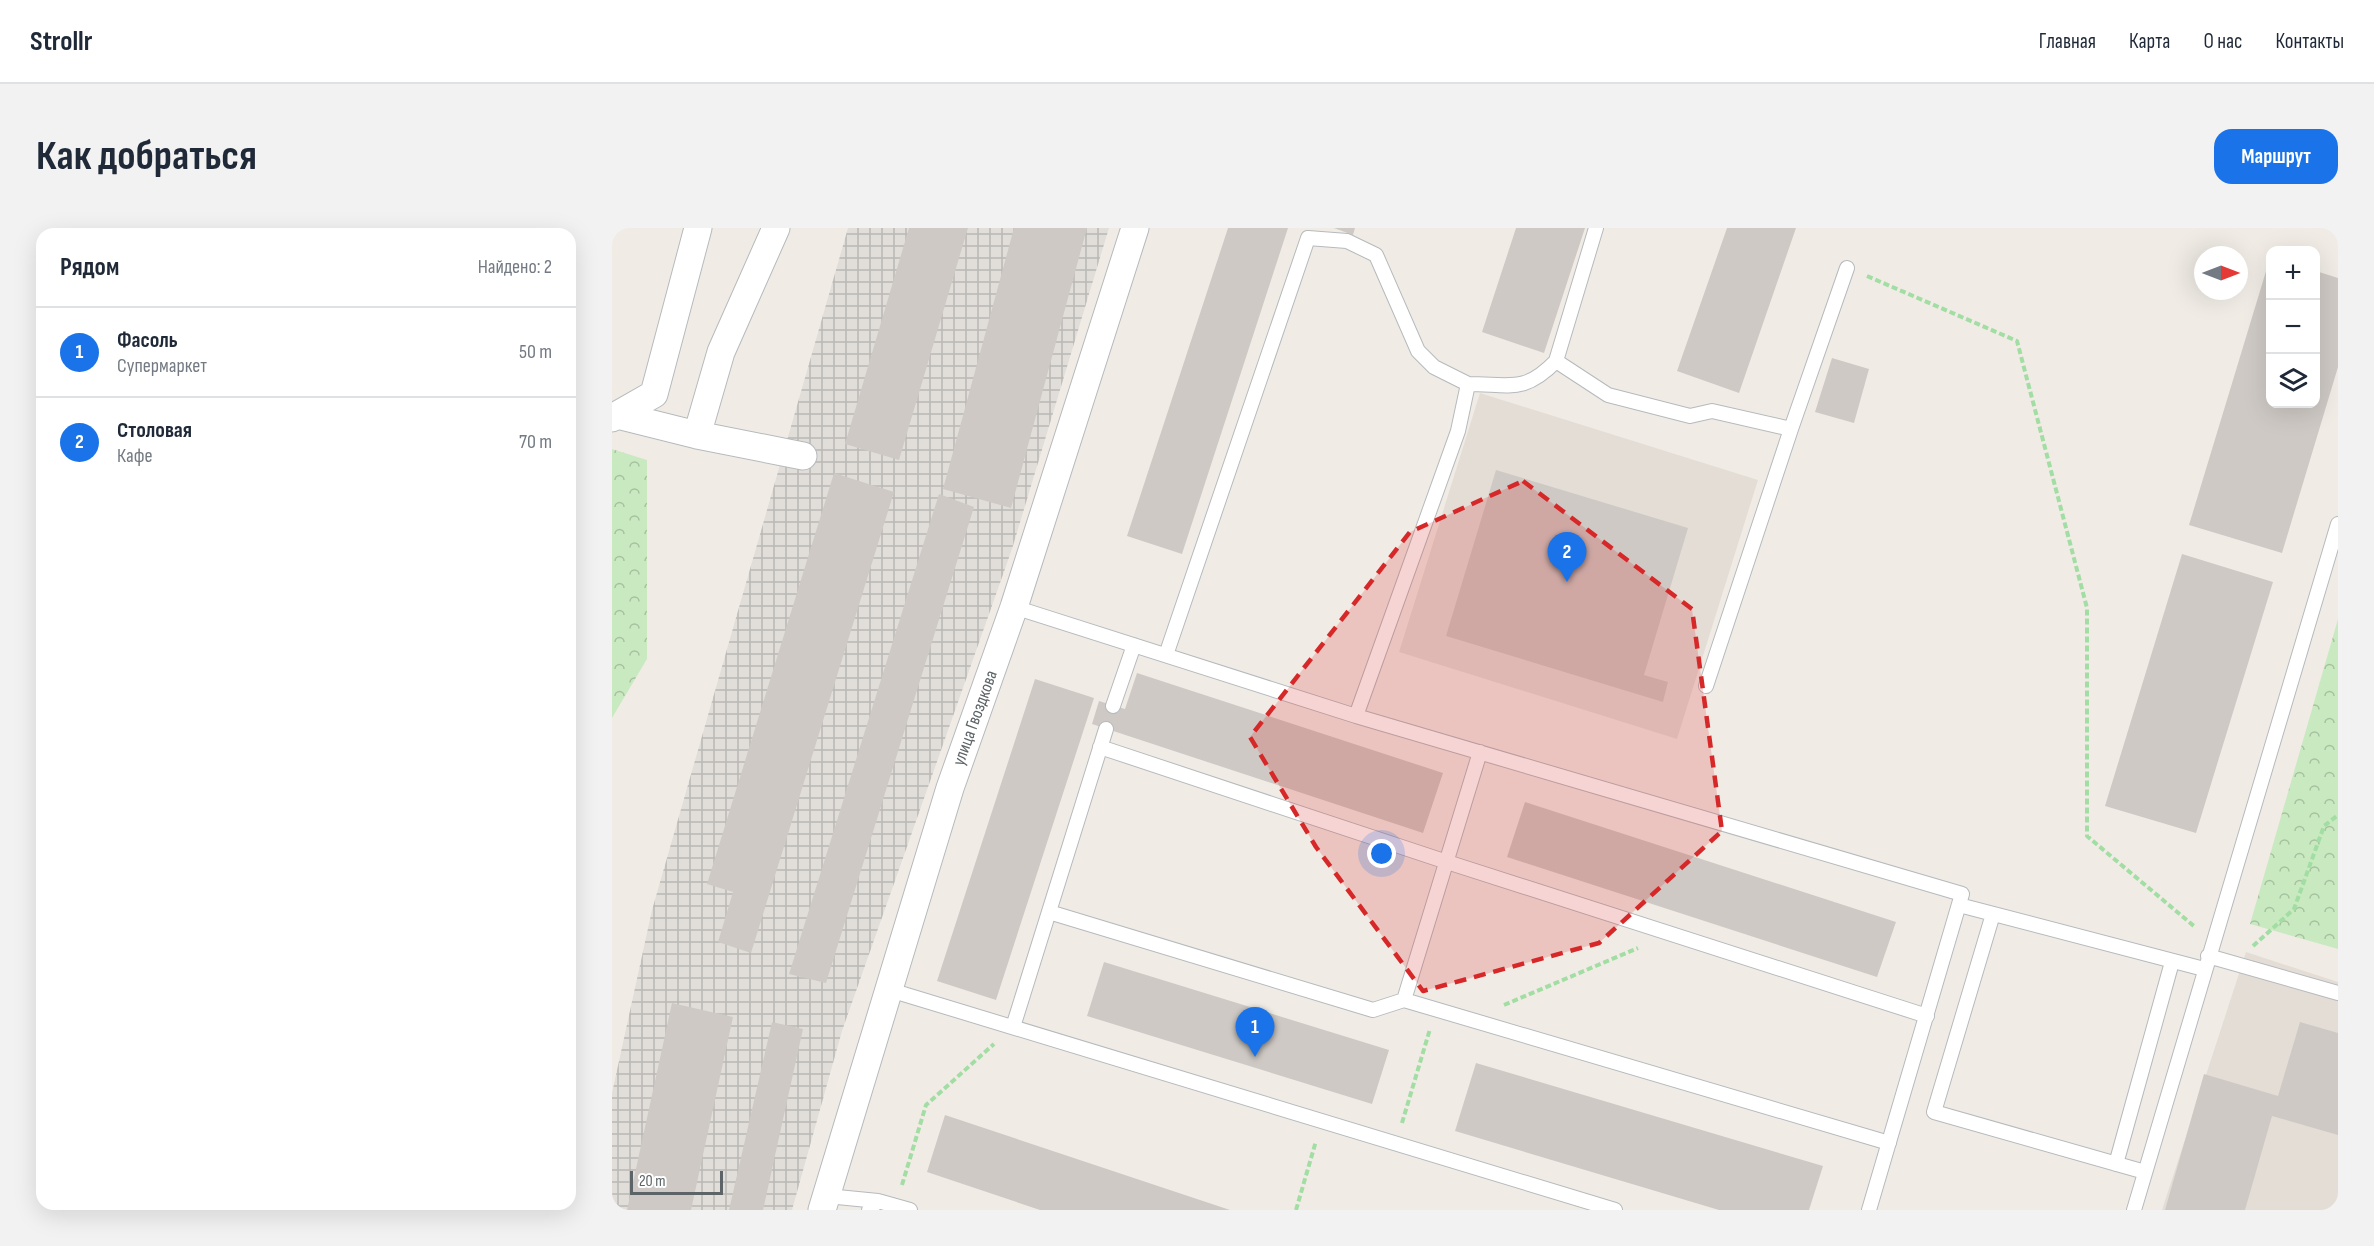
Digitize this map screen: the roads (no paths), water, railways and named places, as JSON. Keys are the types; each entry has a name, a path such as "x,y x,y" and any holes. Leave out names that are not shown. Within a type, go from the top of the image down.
{"street":[{"path":"614,416 654,394 699,228"},
{"path":"698,435 721,352 776,228"},
{"name":"улица Гвоздкова","path":"825,1203 950,788 1014,607 1135,228"},
{"path":"614,416 803,456"}],"lane":[{"path":"1166,655 1308,238 1347,241 1376,255 1418,351 1434,367 1468,384 1522,385 1541,377 1556,361 1596,228"},
{"path":"1706,686 1847,268"},
{"path":"1556,361 1608,395 1690,416 1712,411 1791,429"},
{"path":"1356,716 1458,431 1468,384"},
{"path":"2134,1210 2212,941 2338,524"},
{"path":"1014,607 1356,716 1962,894 1869,1210"},
{"path":"1113,706 1134,645"},
{"path":"1013,1027 1106,729"},
{"path":"1100,747 1447,862 1926,1016"},
{"path":"1404,1000 1480,752"},
{"path":"1959,905 2172,962 2233,963 2338,993"},
{"path":"1049,912 1373,1010 1404,1000 1889,1143"},
{"path":"1993,914 1934,1112 2145,1172"},
{"path":"2116,1164 2172,962"},
{"path":"890,990 1615,1210"},
{"path":"825,1203 903,1208"}],"place":[{"name":"Столовая","path":"1567,582"},
{"name":"Фасоль","path":"1255,1057"}]}
